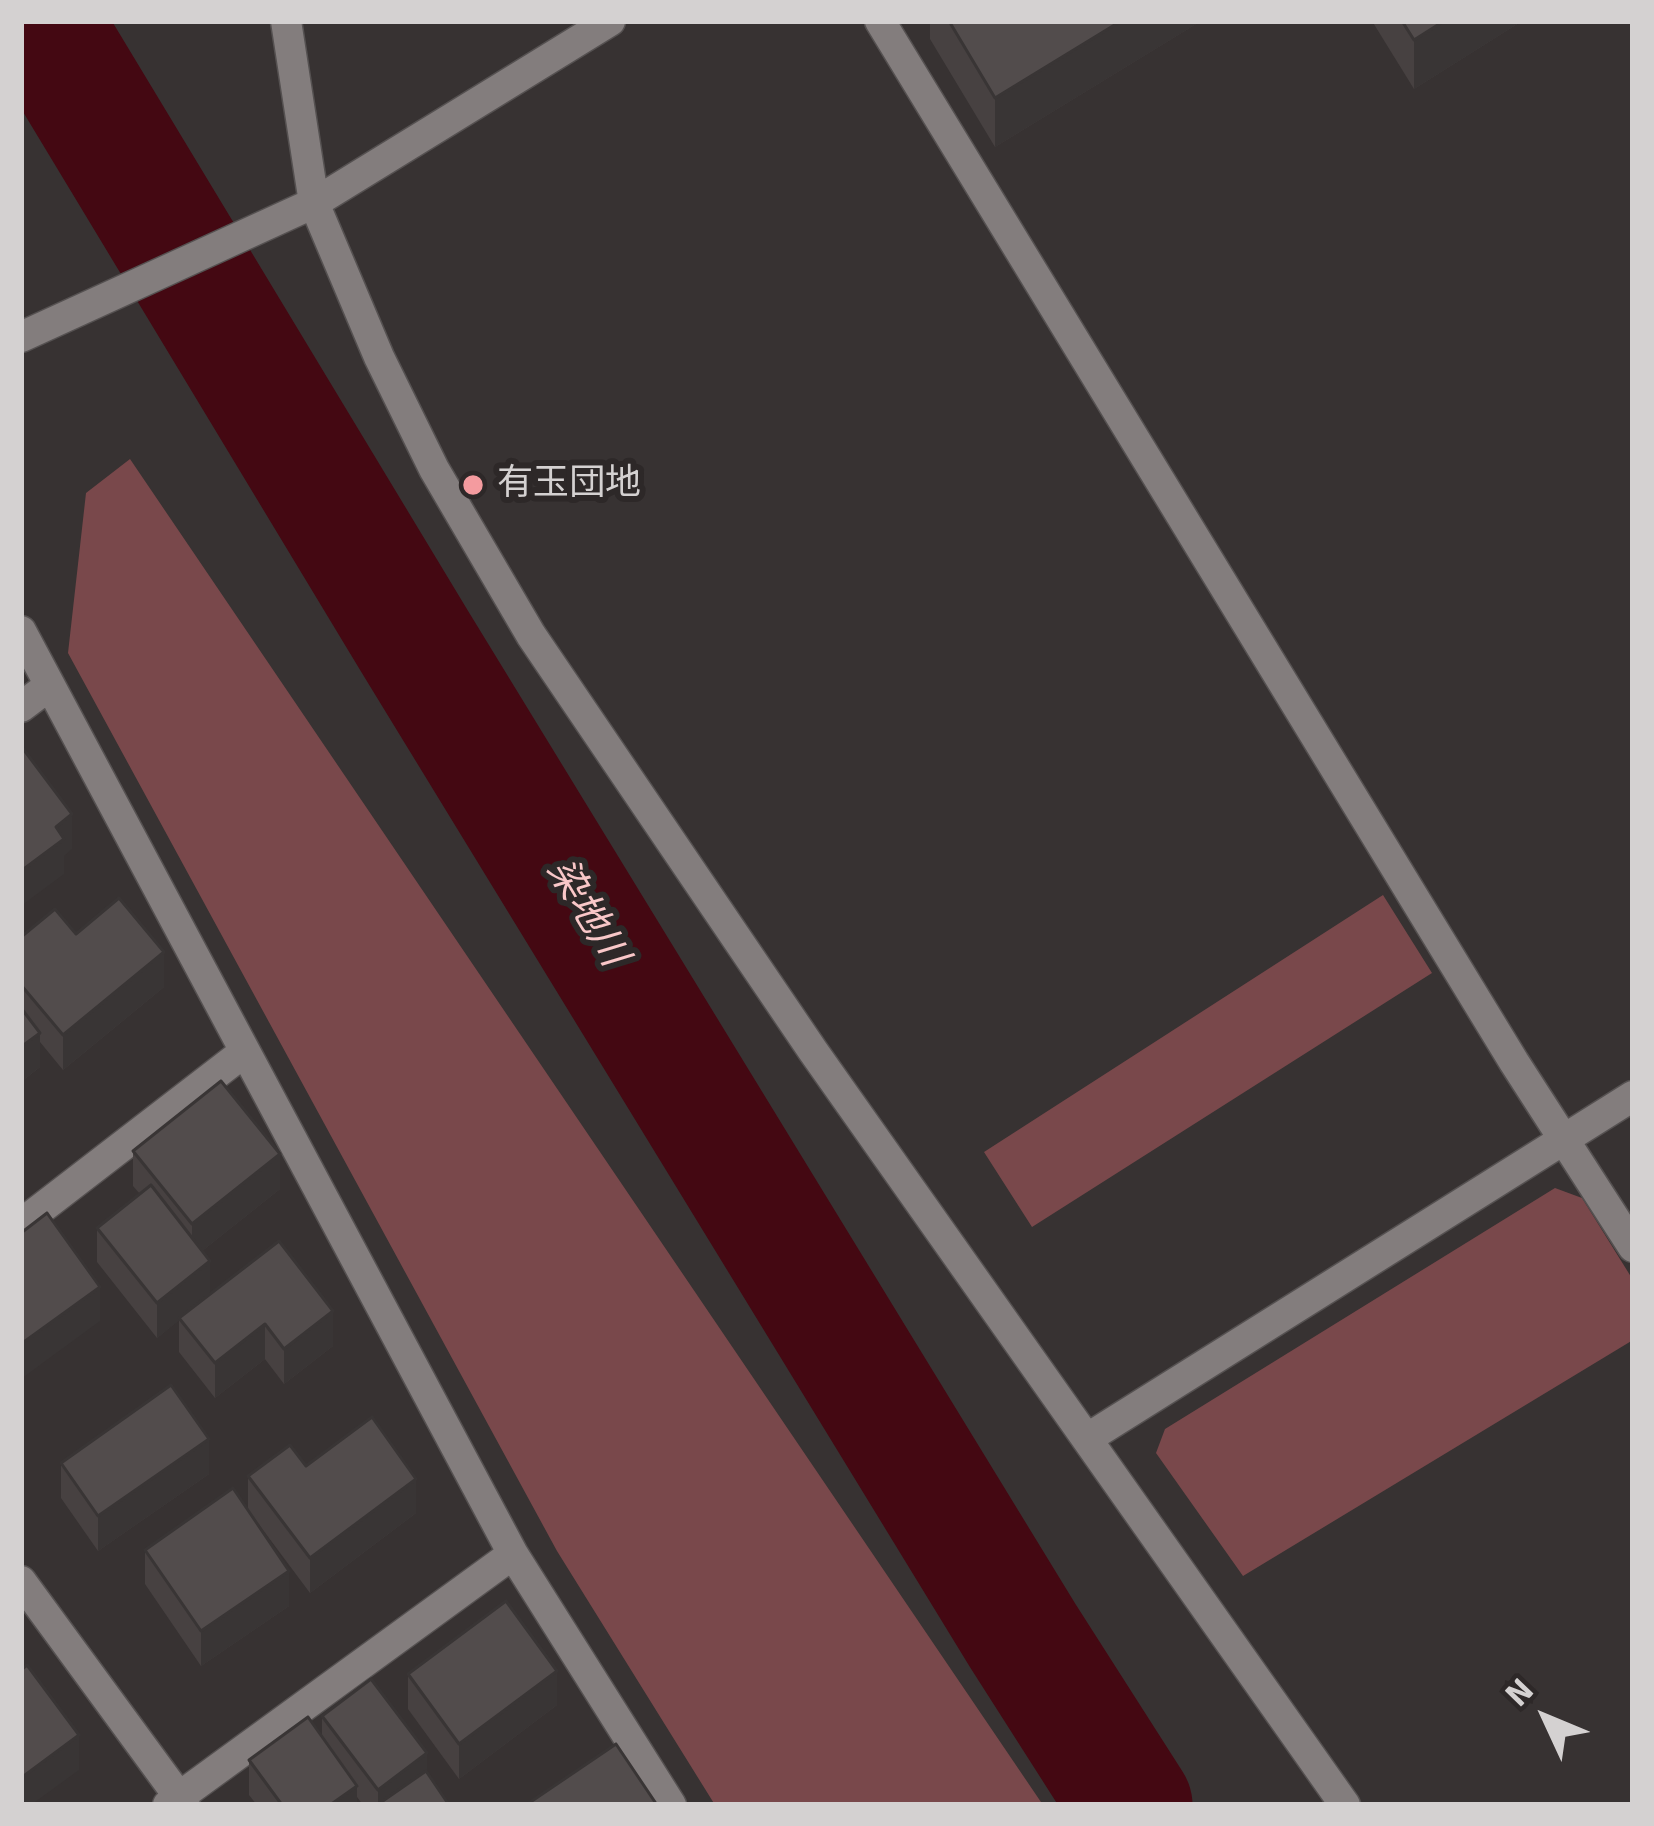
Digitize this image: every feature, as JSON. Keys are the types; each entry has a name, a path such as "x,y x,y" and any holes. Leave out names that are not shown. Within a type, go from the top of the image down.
{"street":[{"path":"286,21 314,203 379,357 434,469 531,634 826,1070 1345,1805"},
{"path":"21,337 314,203 610,21"},
{"path":"880,21 1502,1041 1633,1247"},
{"path":"21,631 513,1554 671,1805"},
{"path":"21,707 49,686"},
{"path":"21,1224 243,1053"},
{"path":"1088,1438 1633,1096"},
{"path":"21,1580 177,1802 513,1554"}],"shaded area":[{"path":"130,459 1043,1805 715,1805 557,1551 68,653 86,493"},
{"path":"1383,895 1432,973 1032,1227 984,1152"},
{"path":"1555,1188 1582,1198 1633,1280 1633,1340 1243,1576 1156,1453 1165,1429"}],"building":[{"path":"949,21 1121,21 995,98"},
{"path":"1402,21 1444,21 1414,40"},
{"path":"21,746 72,814 56,827 64,839 21,871"},
{"path":"119,898 164,952 63,1035 21,985 21,937 55,909 76,934"},
{"path":"21,1008 40,1033 21,1047"},
{"path":"221,1081 280,1154 192,1224 133,1151"},
{"path":"151,1185 210,1261 157,1303 97,1228"},
{"path":"47,1213 100,1287 21,1344 21,1233"},
{"path":"279,1241 333,1311 284,1349 265,1324 215,1363 179,1318"},
{"path":"171,1385 209,1439 98,1516 61,1463"},
{"path":"372,1417 416,1479 310,1558 248,1476 290,1445 306,1466"},
{"path":"233,1488 289,1571 201,1631 145,1550"},
{"path":"506,1601 557,1671 459,1744 408,1674"},
{"path":"27,1665 79,1735 21,1778 21,1670"},
{"path":"371,1679 427,1753 378,1790 322,1716"},
{"path":"308,1717 357,1786 330,1805 282,1805 249,1760"},
{"path":"616,1744 657,1805 526,1805"},
{"path":"426,1771 449,1805 377,1805"}],"waterway":[{"name":"染地川","path":"40,21 415,642 1131,1805"}],"place":[{"name":"有玉団地","path":"473,485"}]}
